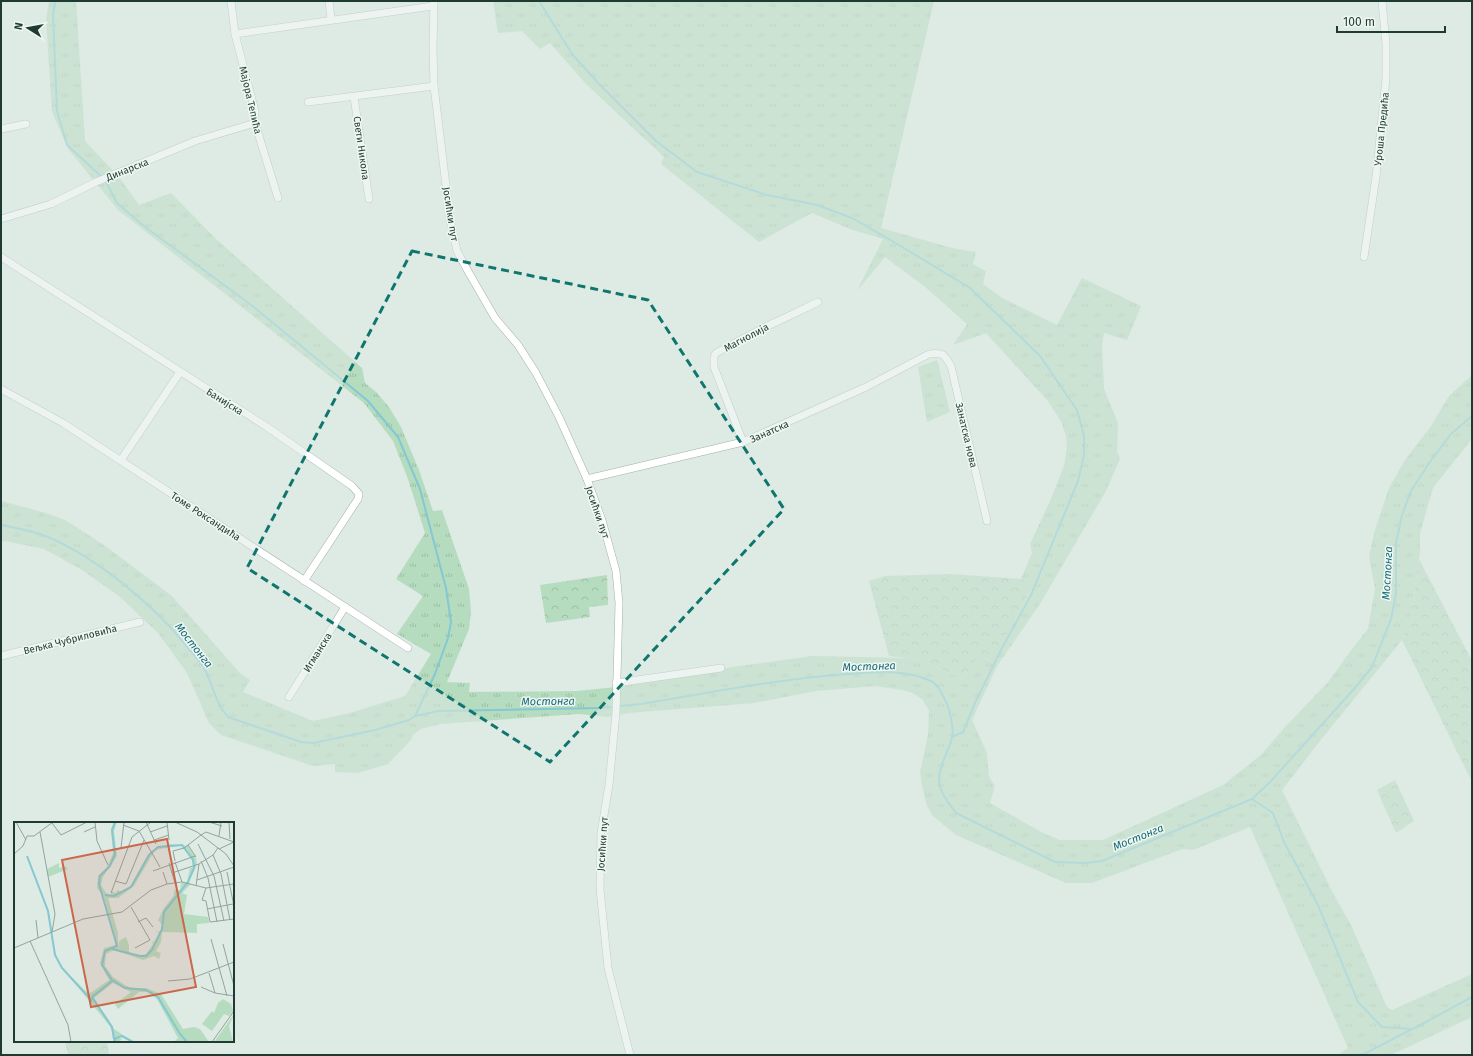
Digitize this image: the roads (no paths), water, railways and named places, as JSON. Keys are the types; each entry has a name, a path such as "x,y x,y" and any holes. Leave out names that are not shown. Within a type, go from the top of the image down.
{"street":[{"name":"Мајора Тепића","path":"231,1 235,34 255,110 255,123 278,198"},
{"path":"329,1 331,20"},
{"name":"Уроша Предића","path":"1364,257 1376,177 1386,78 1386,44 1382,1"},
{"path":"235,34 433,4"},
{"name":"Јосићки пут","path":"433,4 434,86 450,219 457,251 495,318 518,345 536,373 559,417 587,479 602,520 616,571 619,603 616,713 609,785 601,833 600,889 608,968 630,1055"},
{"path":"308,102 434,86"},
{"name":"Свети Никола","path":"354,97 369,199"},
{"name":"Динарска","path":"1,219 51,204 96,182 195,141 255,123"},
{"path":"1,129 26,124"},
{"name":"Банијска","path":"1,257 267,427 352,486 359,494 358,499 304,581"},
{"name":"Магнолија","path":"743,442 714,367 714,357 716,353 763,328 818,302"},
{"name":"Занатска","path":"587,479 743,442 866,387 929,354 940,353"},
{"name":"Занатска нова","path":"940,353 945,356 950,366 987,521"},
{"path":"121,460 180,372"},
{"name":"Томе Роксандића","path":"1,389 63,423 408,648"},
{"name":"Игманска","path":"289,697 345,607"},
{"name":"Вељка Чубриловића","path":"1,656 140,622"},
{"path":"616,686 721,668"}],"waterway":[{"path":"55,1 53,15 57,111 67,145 102,177"},
{"path":"539,1 572,54 599,84 656,141 697,172 767,195 817,205 852,218 970,288 1040,356 1077,410 1084,436 1084,455 1078,481 1031,595 1001,650 975,703 963,732 952,737"},
{"path":"105,180 117,203 145,227 250,304 368,401 398,437 420,489 446,588 451,622 448,638 435,674 415,716"},
{"name":"Мостонга","path":"619,706 641,704 821,676 890,672 921,677 938,686 950,713 952,738 940,770 939,781 943,794 956,813 1055,862 1086,863 1102,861 1252,799 1270,782 1354,689 1372,667 1391,619 1396,594 1396,543 1402,515 1411,491 1429,463 1451,434 1472,416"},
{"name":"Мостонга","path":"1,525 31,531 48,537 67,546 106,571 125,585 160,616 197,658 207,674 220,706 228,717 301,742 313,743 375,730 409,720 415,716 439,711 614,707"},
{"path":"1252,799 1273,813 1284,842 1318,905 1358,1002 1382,1027 1413,1029 1472,997"},
{"path":"1362,1055 1412,1029"}]}
